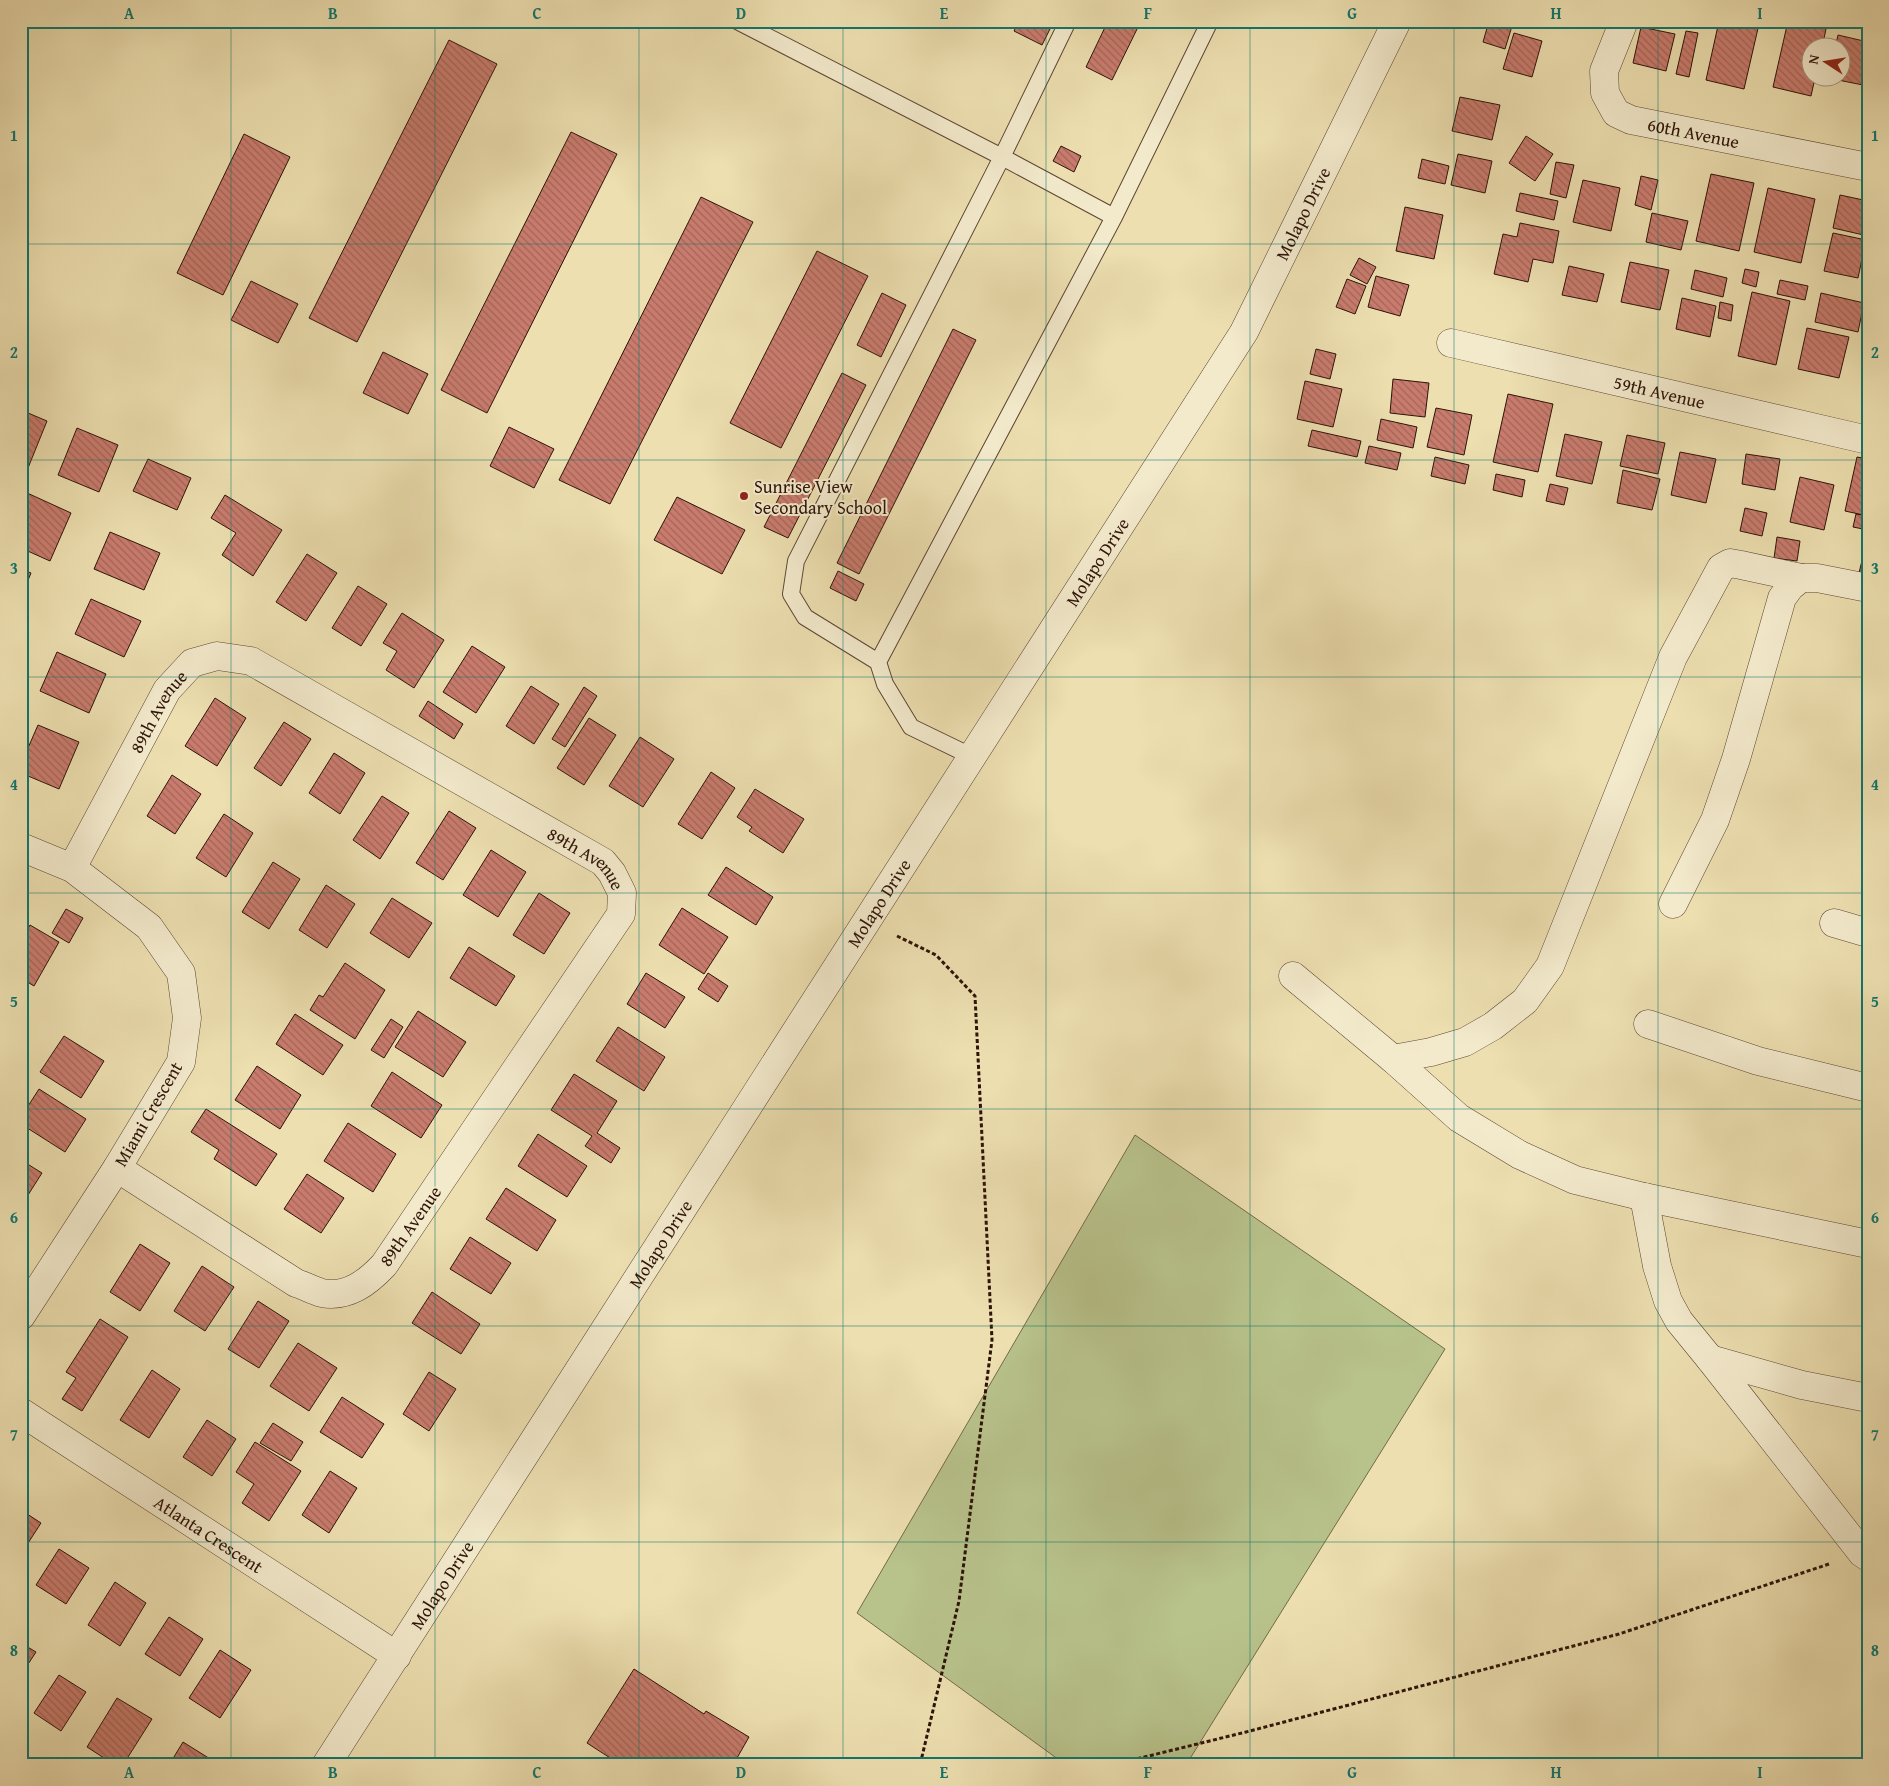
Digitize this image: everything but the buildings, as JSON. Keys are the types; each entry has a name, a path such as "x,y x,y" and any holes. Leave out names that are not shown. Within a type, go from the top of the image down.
{"street":[{"name":"Molapo Drive","path":"326,1765 1244,332 1397,21"},
{"name":"60th Avenue","path":"1624,21 1604,71 1605,93 1616,113 1631,120 1868,168"},
{"name":"59th Avenue","path":"1451,343 1868,440"},
{"path":"1393,1059 1431,1052 1465,1042 1493,1026 1525,1001 1550,966 1673,657 1721,568 1730,563 1801,578 1817,578 1868,588"},
{"path":"1673,904 1715,820 1736,759 1782,598 1790,587 1801,578"},
{"name":"89th Avenue","path":"72,868 167,690 192,663 217,656 251,661 603,862 612,873 622,893 621,914 384,1265 369,1281 344,1293 323,1293 296,1283 117,1168"},
{"name":"Miami Crescent","path":"21,847 72,868 149,927 181,973 188,1018 181,1062 117,1168 21,1316"},
{"path":"1834,923 1868,933"},
{"path":"1293,976 1393,1059 1459,1118 1520,1155 1576,1180 1644,1197 1868,1244"},
{"path":"1648,1024 1758,1062 1868,1088"},
{"path":"1644,1197 1657,1266 1668,1301 1679,1321 1866,1554"},
{"path":"1710,1358 1802,1384 1868,1398"},
{"name":"Atlanta Crescent","path":"21,1412 397,1656"}],"lane":[{"path":"737,21 1002,157 1114,217"},
{"path":"971,756 911,727 885,684 878,662 805,617 791,594 796,561 1002,157 1068,21"},
{"path":"878,662 1114,217 1210,21"}],"path":[{"path":"867,921 936,955 976,996 992,1340 959,1601 920,1765"},
{"path":"1112,1765 1246,1732 1620,1634 1866,1554"}],"green space":[{"path":"1135,1135 1445,1349 1186,1765 1066,1765 857,1613"}],"place":[{"name":"Sunrise View Secondary School","path":"744,496"}]}
